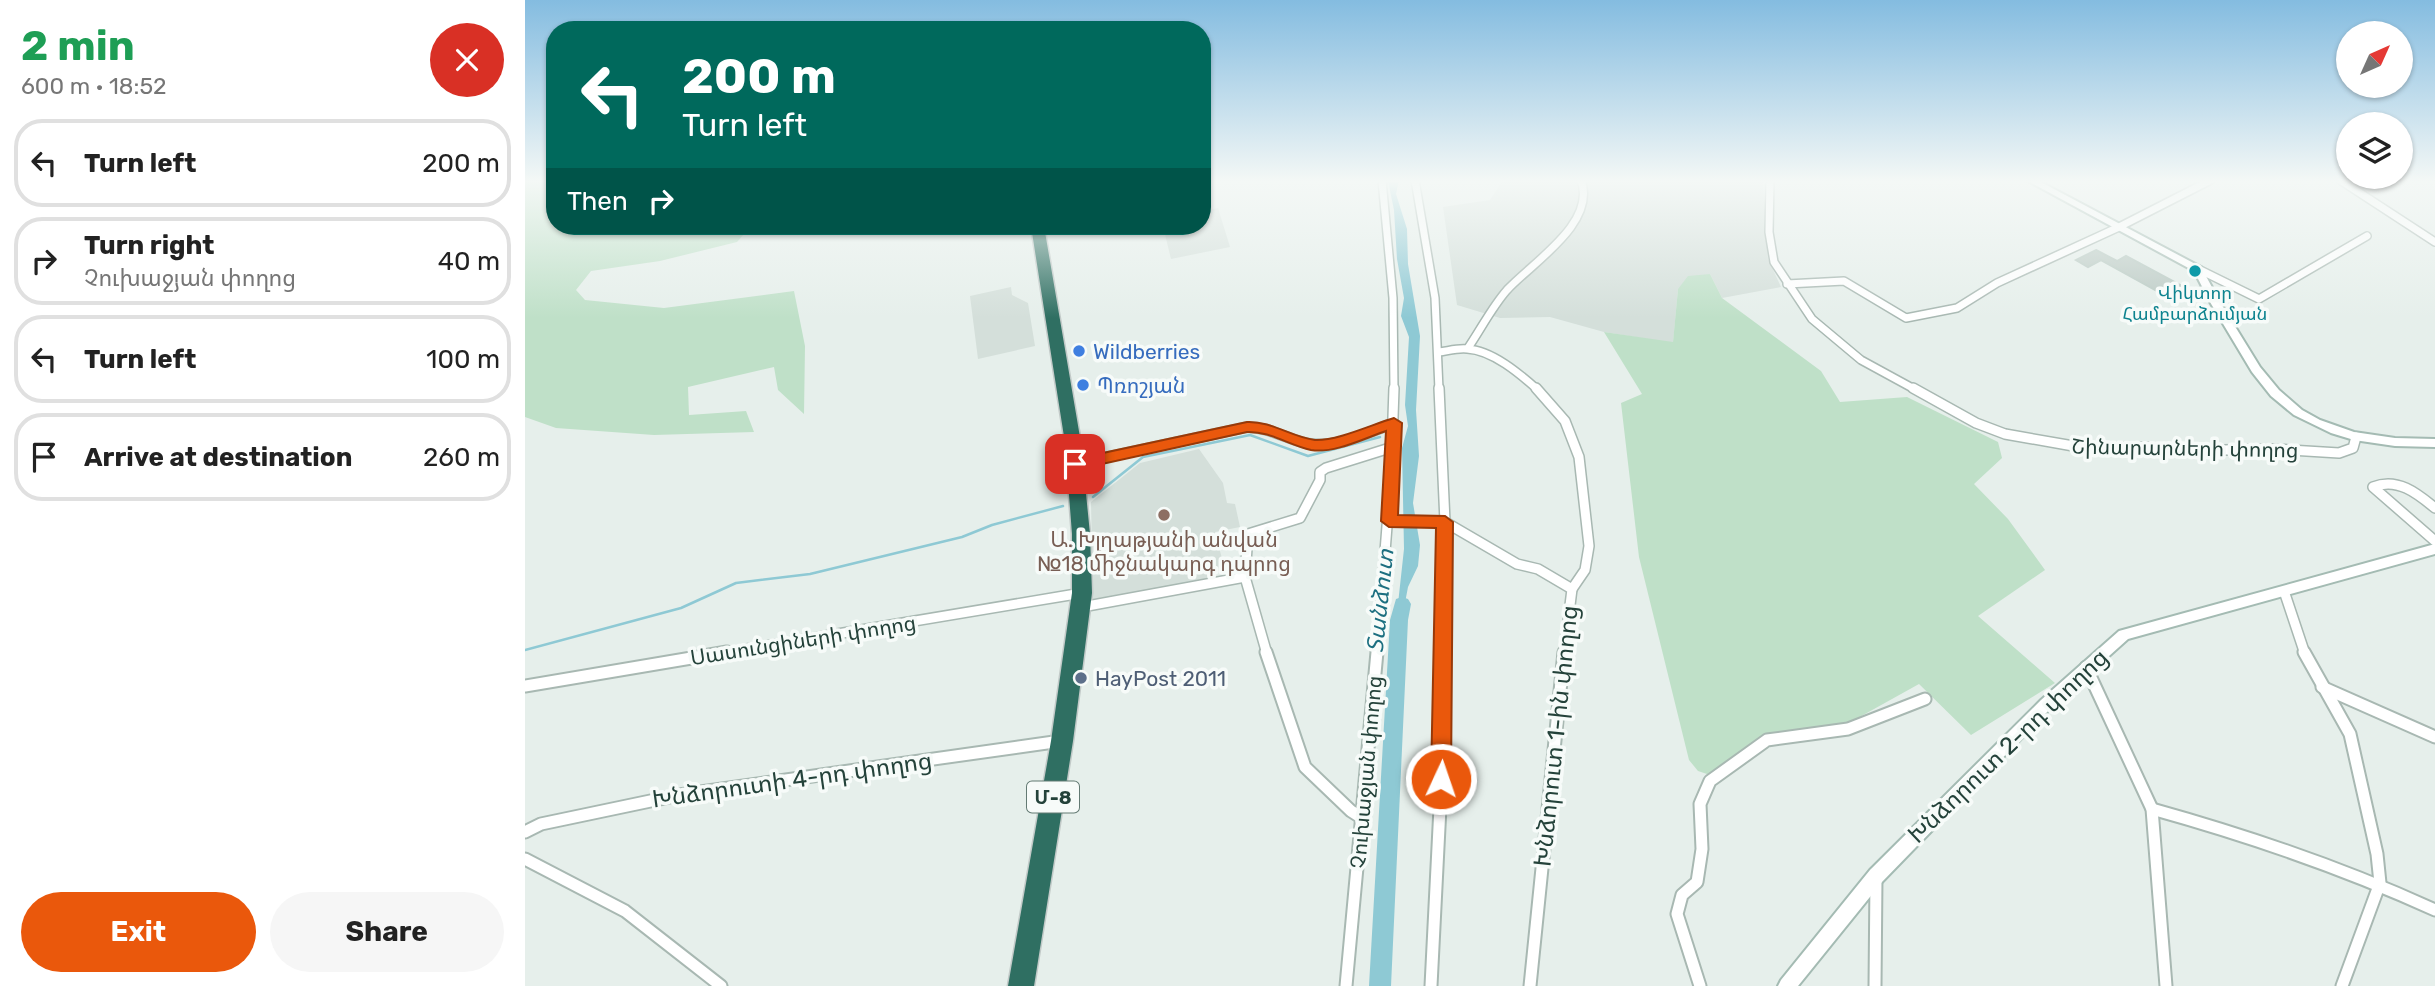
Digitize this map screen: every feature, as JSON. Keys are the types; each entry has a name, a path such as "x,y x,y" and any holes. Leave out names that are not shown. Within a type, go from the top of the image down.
{"highway":[{"name":"Մ-8","path":"1021,986 1062,740 1081,600 1081,534 1075,464 1038,235"}],"street":[{"name":"Չուխաջյան փողոց","path":"1346,986 1393,521 1392,248 1389,226"},
{"path":"1423,226 1435,298 1445,522 1442,643 1444,728 1431,986"},
{"path":"1468,348 1506,291 1552,249 1571,226"},
{"name":"Շինարարների փողոց","path":"1769,226 1774,262 1812,319 1861,360 1976,423 2005,435 2079,446 2147,447 2171,451 2275,449 2339,453 2353,448 2356,437"},
{"path":"2411,226 2435,242"},
{"path":"1787,284 1844,281 1906,318 1957,308 1997,283 2119,227 2259,299 2367,236"},
{"path":"2199,268 2207,290 2273,391 2303,415 2356,437 2392,443 2435,443"},
{"path":"1439,352 1468,348 1492,357 1531,384 1551,402 1572,434 1590,527 1586,568 1581,581 1572,589"},
{"path":"1075,464 1247,427 1262,426 1314,445 1330,443 1394,423"},
{"path":"1362,818 1351,811 1305,767 1270,665 1245,577 1248,534 1300,518 1320,480 1320,472 1326,468 1393,447"},
{"path":"2435,508 2409,489 2397,484 2383,483 2373,487 2435,541"},
{"path":"1393,521 1445,522"},
{"name":"Խնձորուտ 1-ին փողոց","path":"1445,522 1517,564 1538,569 1572,589 1552,753 1530,986"},
{"name":"Խնձորուտ 2-րդ փողոց","path":"1787,986 1876,876 2085,667 2124,635 2435,549"},
{"name":"Սասունցիների փողոց","path":"525,686 1245,577"},
{"path":"2284,591 2304,653 2350,734 2377,854 2379,883 2342,986"},
{"path":"2085,667 2152,809 2165,986"},
{"path":"2322,687 2435,737"},
{"path":"1700,986 1677,914 1682,895 1697,882 1702,849 1700,804 1710,781 1767,740 1848,729 1925,699"},
{"name":"Խնձորուտի 4-րդ փողոց","path":"525,832 541,824 679,794 1062,740"},
{"path":"2152,809 2263,840 2379,883 2435,910"},
{"path":"525,859 625,911 721,986"},
{"path":"1875,986 1876,876"}],"shaded area":[{"path":"1211,226 1224,226 1230,247 1171,259 1165,235 1211,235"},
{"path":"1446,226 1766,226 1768,259 1781,287 1722,298 1710,274 1678,289 1673,343 1604,332 1550,317 1500,318 1457,305"},
{"path":"1011,287 1012,295 1028,303 1035,346 978,359 970,296"},
{"name":"Ա. Խլղաթյանի անվան №18 միջնակարգ դպրոց","path":"1199,449 1223,483 1227,503 1235,504 1240,527 1215,532 1225,570 1210,573 1211,580 1093,599 1091,502 1140,463"}],"green space":[{"path":"525,226 546,226 546,235 743,235 737,242 660,261 591,271 576,290 585,300 664,308 794,291 805,346 804,414 778,390 774,367 688,387 689,415 746,411 754,432 654,435 556,428 525,417"},
{"path":"1710,274 1722,298 1821,371 1840,402 1907,397 1998,442 2002,458 1974,484 2008,519 2045,570 1978,616 2055,683 1971,735 1919,684 1847,724 1763,735 1710,775 1698,771 1689,760 1639,557 1621,403 1642,394 1604,332 1673,342 1678,289 1688,276"}],"water":[{"path":"1395,226 1406,226 1408,264 1420,336 1416,410 1419,456 1413,503 1420,545 1418,566 1408,587 1399,625 1396,622 1404,549 1402,448 1408,426 1405,405 1409,337 1401,316 1404,298"}],"building":[{"path":"2096,250 2117,261 2126,256 2184,287 2168,297 2101,260 2088,267 2076,260"}],"waterway":[{"path":"1093,497 1143,457 1250,435 1308,456 1380,437"},
{"path":"525,650 681,608 736,583 810,574 962,537 992,525 1063,506"},
{"name":"Տանձուտ","path":"1380,986 1402,604"}],"place":[{"name":"Վիկտոր Համբարձումյան","path":"2195,271"},
{"name":"Wildberries","path":"1079,351"},
{"name":"Պռոշյան","path":"1083,385"},
{"name":"Ա. Խլղաթյանի անվան №18 միջնակարգ դպրոց","path":"1164,515"},
{"name":"HayPost 2011","path":"1081,678"}],"route":[{"path":"1075,464 1247,427 1262,426 1314,445 1330,443 1394,423 1389,521 1445,522 1442,643 1444,728 1441,779"}]}
